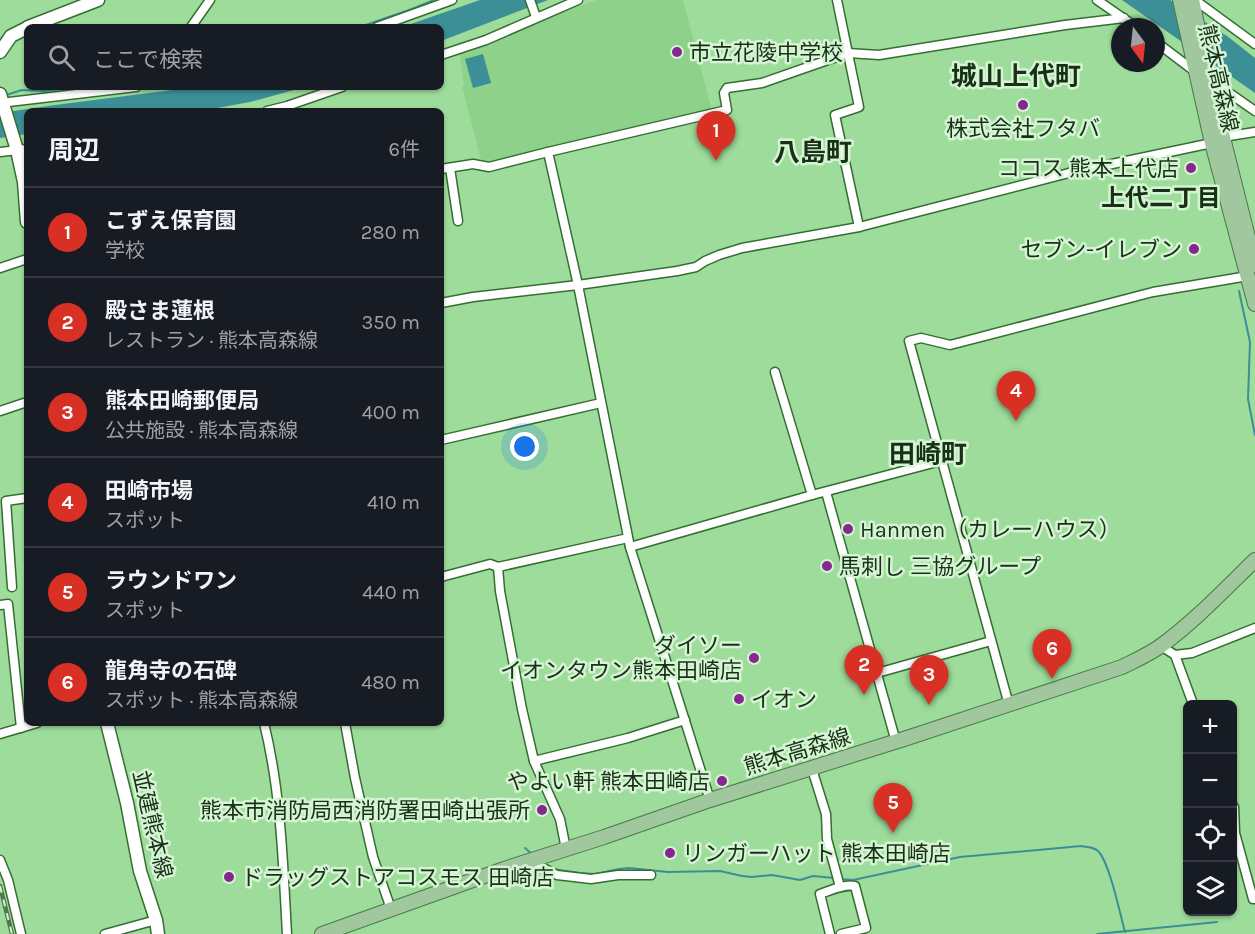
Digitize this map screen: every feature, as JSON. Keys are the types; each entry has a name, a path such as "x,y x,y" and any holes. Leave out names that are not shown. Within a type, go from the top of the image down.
{"main road":[{"path":"36,24 98,0"},
{"name":"熊本高森線","path":"1180,0 1196,72 1218,140 1253,270 1255,304"},
{"name":"熊本高森線","path":"1193,0 1218,140"},
{"path":"0,52 10,36 24,29"},
{"path":"2,102 22,149 24,182"},
{"name":"熊本高森線","path":"322,934 710,800 896,742 1122,667 1161,646 1255,560"},
{"name":"並建熊本線","path":"108,726 127,803 140,871 156,920 158,934"}],"street":[{"path":"193,24 210,0"},
{"path":"385,24 452,0"},
{"path":"530,0 535,14"},
{"path":"444,54 486,40 535,14 578,0"},
{"path":"837,0 859,107 835,115 860,227"},
{"path":"1096,0 1124,18"},
{"path":"1193,0 1255,44"},
{"path":"458,221 446,168 473,164 489,167 727,110 724,93 727,88 762,83 848,53 879,56 1111,20"},
{"path":"1165,49 1209,82 1255,111"},
{"path":"2,102 108,90"},
{"path":"279,108 333,90"},
{"path":"444,302 678,271 696,267 719,255 742,248 860,227 1069,173 1255,132"},
{"path":"0,152 22,149"},
{"path":"548,152 578,285 629,543 710,800"},
{"path":"0,268 24,260"},
{"path":"1009,705 909,341 921,338 950,345 1153,292 1253,270"},
{"path":"775,372 812,495"},
{"path":"0,411 24,403"},
{"path":"444,439 601,403"},
{"path":"444,576 490,564 498,567 629,543 941,461"},
{"path":"826,492 896,742"},
{"path":"12,587 6,501 24,498"},
{"path":"498,567 500,591 534,761 560,819 566,849"},
{"path":"0,605 8,604 21,728"},
{"path":"1175,655 1192,653 1255,628"},
{"path":"877,673 991,641"},
{"path":"1161,646 1175,655 1191,700"},
{"path":"534,761 628,738 685,720"},
{"path":"0,734 27,726"},
{"path":"265,726 278,805 287,934"},
{"path":"346,726 373,857 391,909"},
{"path":"812,769 826,814 827,839 840,887"},
{"path":"1234,808 1235,833 1253,900 1255,899"},
{"path":"0,860 8,880 21,934"},
{"path":"533,860 557,875 591,879 618,875 651,875"},
{"path":"830,934 820,894 852,884 855,885 866,928 841,934"},
{"path":"105,934 156,920"}],"shaded area":[{"path":"597,0 683,0 712,111 644,124 482,164 462,86 464,85 460,55 538,21"}],"water":[{"path":"480,0 548,0 444,40 444,24 411,24"},
{"path":"1122,0 1170,0 1227,36 1255,58 1255,93 1165,30 1165,18 1148,18"},
{"path":"483,54 491,83 473,88 465,59"},
{"path":"172,90 294,90 217,108 34,108"},
{"path":"24,110 24,134 0,138 0,113"}],"waterway":[{"path":"369,24 434,0"},
{"path":"188,24 191,20"},
{"path":"6,95 22,90 52,90"},
{"path":"1239,291 1250,342 1248,399 1255,435"},
{"path":"839,879 853,880 960,857 1089,847 1099,852 1107,867 1125,932"},
{"path":"525,848 533,855"},
{"path":"552,869 595,874 629,868 668,872 720,871 742,876 772,875 800,880 813,876 834,878"},
{"path":"1097,934 1217,922"}],"railway":[{"path":"0,886 12,934"}],"place":[{"name":"市立花陵中学校","path":"677,52"},
{"name":"株式会社フタバ","path":"1023,105"},
{"name":"こずえ保育園","path":"716,161"},
{"name":"ココス 熊本上代店","path":"1191,168"},
{"name":"セブン-イレブン","path":"1194,249"},
{"name":"田崎市場","path":"1016,421"},
{"name":"Hanmen（カレーハウス）","path":"848,529"},
{"name":"馬刺し 三協グループ","path":"827,566"},
{"name":"ダイソー イオンタウン熊本田崎店","path":"754,658"},
{"name":"龍角寺の石碑","path":"1052,679"},
{"name":"殿さま蓮根","path":"864,695"},
{"name":"イオン","path":"739,699"},
{"name":"熊本田崎郵便局","path":"929,705"},
{"name":"やよい軒 熊本田崎店","path":"722,781"},
{"name":"熊本市消防局西消防署田崎出張所","path":"542,810"},
{"name":"ラウンドワン","path":"893,833"},
{"name":"リンガーハット 熊本田崎店","path":"670,853"},
{"name":"ドラッグストアコスモス 田崎店","path":"229,877"}],"district":[{"name":"城山上代町","path":"1016,76"},
{"name":"八島町","path":"813,152"},
{"name":"上代二丁目","path":"1161,198"},
{"name":"田崎町","path":"928,454"}]}
